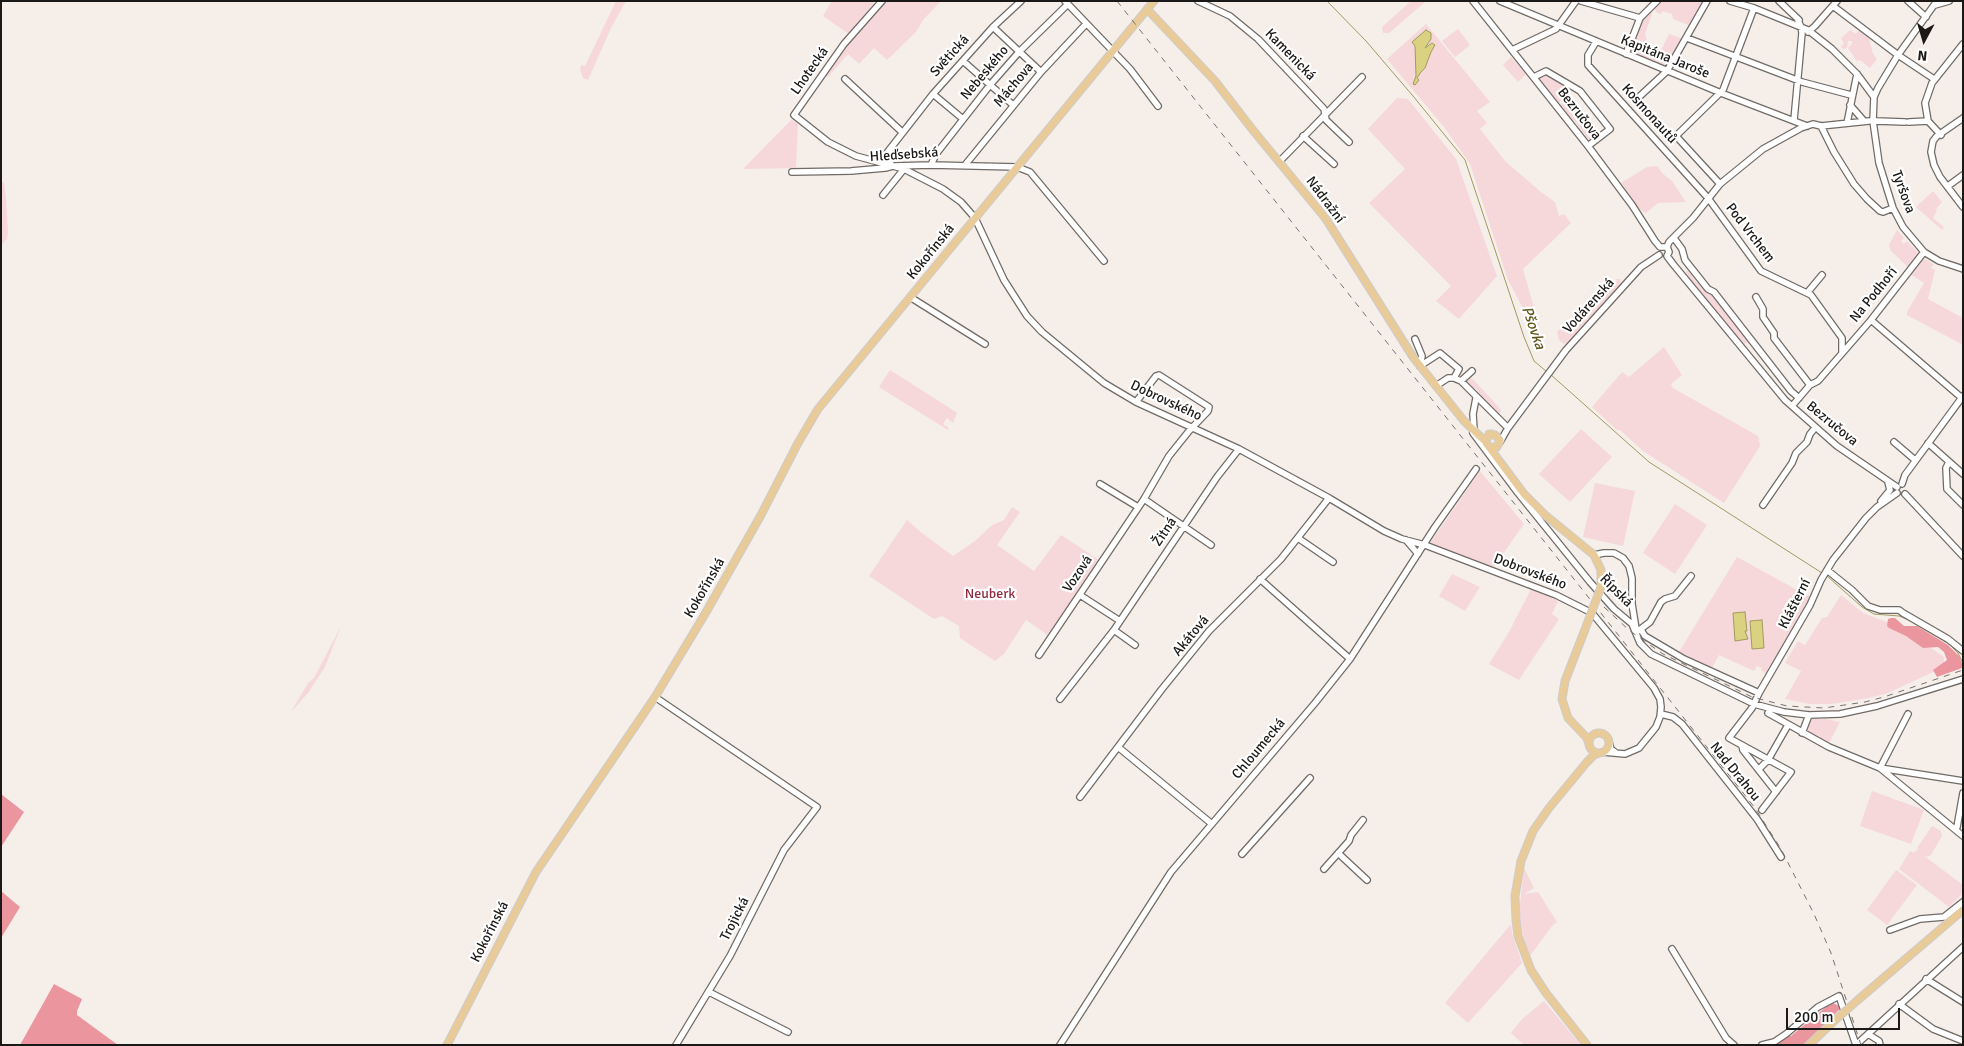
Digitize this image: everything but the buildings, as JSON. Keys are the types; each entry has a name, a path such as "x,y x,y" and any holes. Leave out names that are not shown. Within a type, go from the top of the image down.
{"main road":[{"name":"Kokořínská","path":"447,1045 536,872 655,697 705,614 818,409 1154,1"},
{"name":"Nádražní","path":"1147,9 1215,81 1326,218 1405,346 1464,421 1493,446"},
{"name":"Nádražní","path":"1474,430 1492,434"},
{"path":"1492,434 1498,437 1493,446 1487,438 1492,434"},
{"name":"Řípská","path":"1493,446 1504,467 1529,500 1545,516 1594,556"},
{"path":"1594,556 1601,570 1601,587 1565,681 1562,694 1563,707 1572,724 1594,752 1601,752"},
{"path":"1580,732 1604,735 1609,742 1607,749 1594,755 1587,762 1543,816 1530,838 1523,854 1517,878 1515,911 1521,944 1531,970 1546,994 1588,1045"},
{"path":"1587,762 1591,737 1595,734"},
{"path":"1809,1045 1859,998 1963,910"}],"street":[{"name":"Lhotecká","path":"882,1 844,44 794,115 828,142 856,156 893,166"},
{"name":"Světická","path":"893,166 886,162 885,156 902,132 932,94 993,27 1021,1"},
{"name":"Kamenická","path":"1198,1 1230,16 1258,40 1324,109 1326,120 1349,142"},
{"name":"Bezručova","path":"1473,1 1588,146 1632,205 1660,247"},
{"name":"Kapitána Jaroše","path":"1500,1 1721,93 1808,126 1812,124 1821,126 1870,121 1928,121"},
{"path":"1512,50 1560,26 1576,1"},
{"path":"1581,1 1640,18"},
{"path":"1626,54 1640,18 1657,1"},
{"path":"1640,96 1667,71 1706,1"},
{"path":"1730,1 1754,8 1811,33 1832,49 1857,74 1874,97 1898,55 1936,3 1949,1"},
{"path":"1779,1 1811,33"},
{"path":"1908,1 1926,17"},
{"path":"1066,3 1100,40 1113,50 1158,106"},
{"name":"Nebeského","path":"931,165 936,154 990,85 1066,3"},
{"path":"1801,38 1811,33 1835,4 1898,55 1934,79"},
{"path":"1720,184 1676,136 1721,93 1754,8"},
{"path":"1788,22 1795,16"},
{"path":"1794,120 1801,38 1801,27 1795,16"},
{"name":"Máchova","path":"965,164 1041,72 1086,24"},
{"path":"993,27 1041,72"},
{"path":"1687,38 1797,80 1852,95"},
{"name":"Kosmonautů","path":"1596,42 1588,55 1588,65 1708,198"},
{"path":"1941,135 1928,121 1925,112 1926,97 1934,79 1963,44"},
{"path":"963,61 1014,104"},
{"path":"1534,77 1546,71 1580,91 1610,129 1588,146"},
{"path":"1846,123 1857,74"},
{"path":"1279,162 1362,77"},
{"path":"845,80 902,132"},
{"path":"932,94 963,119"},
{"name":"Tyršova","path":"1874,97 1870,121 1879,163 1893,208 1903,227 1924,252 1939,261 1963,269"},
{"path":"1850,105 1870,121"},
{"path":"1963,118 1933,140 1931,155 1940,177 1963,207"},
{"path":"1667,247 1720,184 1763,149 1808,126"},
{"path":"1821,126 1834,153 1854,184 1867,199 1880,211 1883,212 1893,208"},
{"path":"1303,136 1334,164"},
{"name":"Hleďsebská","path":"792,172 850,171 893,166 965,164 1016,167"},
{"name":"Dobrovského","path":"893,166 904,169 943,189 961,202 975,218 1004,280 1027,316 1042,332 1104,383 1136,402 1239,449 1329,498 1384,531 1556,595 1588,610 1609,632 1654,688 1660,699 1661,714"},
{"path":"1016,167 1030,172 1104,261"},
{"path":"883,195 904,169"},
{"path":"1948,186 1963,175"},
{"name":"Pod Vrchem","path":"1708,198 1761,271 1807,293 1842,338 1842,352"},
{"name":"Bezručova","path":"1674,238 1682,249 1685,260 1708,289 1714,292 1791,391 1799,398"},
{"path":"1660,247 1667,247 1669,252 1667,256 1659,255 1658,250 1660,247"},
{"name":"Na Podhoří","path":"1842,352 1871,320 1924,252"},
{"name":"Vodárenská","path":"1493,446 1566,350 1641,267 1659,255"},
{"name":"Bezručova","path":"1667,256 1775,389 1836,446 1899,488 1902,495 1905,494"},
{"path":"1807,293 1822,275"},
{"path":"910,297 985,344"},
{"path":"1756,297 1763,309 1763,317 1774,333 1774,338 1810,385"},
{"path":"1871,320 1962,397 1905,474 1899,488 1907,488 1905,494 1963,556"},
{"path":"1415,339 1422,356 1420,366"},
{"path":"1741,348 1752,340"},
{"path":"1792,406 1810,385 1818,381 1842,352"},
{"path":"1420,366 1440,353 1459,369 1454,378"},
{"path":"1461,381 1472,371"},
{"name":"Vozová","path":"1039,655 1144,500 1169,456 1208,411 1209,407 1161,376 1156,376 1136,402"},
{"path":"1436,386 1448,378 1461,381 1508,428 1501,433 1492,434"},
{"path":"1474,430 1473,414 1476,398"},
{"name":"Nádražní","path":"1464,421 1493,446"},
{"path":"1763,505 1792,463 1796,454 1810,439 1810,434 1815,428"},
{"path":"1894,442 1915,460"},
{"path":"1928,443 1963,474"},
{"name":"Řípská","path":"1493,446 1541,520 1590,582 1614,609 1638,631 1640,643 1651,654 1754,704 1784,712 1809,715 1840,714 1877,706 1962,679"},
{"name":"Žitná","path":"1060,699 1114,630 1184,526 1239,449"},
{"path":"1949,462 1946,468 1947,490 1963,505"},
{"name":"Chloumecká","path":"1060,1045 1171,872 1315,703 1350,659 1476,469"},
{"path":"1876,507 1890,490 1888,482"},
{"path":"1100,484 1138,507"},
{"name":"Klášterní","path":"1742,746 1730,738 1754,704 1810,605 1826,571 1859,525 1876,507 1899,488"},
{"name":"Akátová","path":"1080,797 1162,689 1209,631 1281,559 1329,498"},
{"path":"1144,500 1211,545"},
{"path":"1529,500 1541,520"},
{"path":"1298,538 1333,562"},
{"name":"Dobrovského","path":"1406,540 1418,554"},
{"path":"1594,556 1614,553 1623,558 1629,566 1632,578 1632,604 1638,631 1668,651 1759,694"},
{"path":"1826,571 1852,590 1868,606 1880,610 1899,610 1908,614 1948,639 1963,651"},
{"path":"1638,631 1650,622 1661,602 1675,596 1691,576"},
{"path":"1260,579 1350,659"},
{"path":"1080,595 1120,621"},
{"path":"1114,630 1135,645"},
{"name":"Trojická","path":"655,697 817,807 784,850 709,992 676,1045"},
{"path":"1601,752 1628,754 1640,748 1656,727 1661,714"},
{"name":"Nad Drahou","path":"1661,714 1673,717 1682,724 1757,819 1781,857"},
{"path":"1768,714 1829,747 1880,768 1963,781"},
{"path":"1880,768 1908,714"},
{"path":"1802,733 1809,715"},
{"path":"1759,769 1768,760 1788,725"},
{"path":"1609,742 1616,753"},
{"path":"1742,746 1791,772 1762,810"},
{"path":"1742,746 1743,750 1776,792"},
{"path":"1118,747 1212,824"},
{"path":"1880,768 1963,836"},
{"path":"1242,854 1310,778"},
{"path":"1955,829 1957,827 1963,792"},
{"path":"1324,869 1363,820"},
{"path":"1338,853 1367,880"},
{"path":"1890,930 1920,919 1944,917 1963,902"},
{"path":"1762,1045 1774,1042 1818,1006 1838,996 1856,1045 1963,947"},
{"path":"1672,949 1726,1038 1734,1045"},
{"path":"1926,979 1963,1002"},
{"path":"709,992 788,1032"},
{"path":"1899,1004 1933,1028 1958,1041"},
{"path":"1868,1034 1879,1041 1880,1045"}],"green space":[{"path":"616,1 626,1 611,28 588,80 583,78 580,69 581,65 585,66"},
{"path":"832,1 871,1 877,6 849,34 823,16"},
{"path":"885,1 941,1 923,20 916,32 887,60 874,48 859,64 848,54 828,77 824,75 843,50"},
{"path":"1411,1 1424,1 1424,3 1389,33 1383,33 1382,27"},
{"path":"1661,1 1703,1 1691,26 1673,19 1672,14 1663,11 1661,14 1656,12 1654,7"},
{"path":"1650,10 1652,14 1645,34 1647,41 1645,49 1659,54 1669,34 1683,39 1666,67 1630,53 1642,21"},
{"path":"1426,24 1490,102 1477,111 1487,123 1480,129 1505,161 1555,202 1559,216 1564,214 1571,223 1523,269 1539,325 1534,329 1508,280 1470,164 1444,127 1387,59"},
{"path":"1458,29 1470,45 1455,57 1442,41"},
{"path":"1850,30 1856,34 1859,30 1869,38 1873,54 1877,59 1870,68 1860,60 1857,61 1848,48 1852,41 1848,41 1847,48 1843,49 1841,47 1844,43 1841,38"},
{"path":"1511,57 1526,74 1518,82 1503,65"},
{"path":"1544,73 1571,89 1564,94 1566,97 1559,103 1538,77"},
{"path":"1397,98 1408,99 1456,159 1497,276 1459,319 1436,301 1451,286 1369,203 1405,169 1368,129"},
{"path":"1565,100 1568,101 1594,137 1589,140 1560,105"},
{"path":"792,119 798,124 796,168 743,169"},
{"path":"1657,166 1672,181 1686,202 1658,203 1646,213 1639,209 1621,183 1647,167"},
{"path":"1,181 4,183 8,233 7,239 1,245"},
{"path":"1933,191 1942,202 1936,209 1937,211 1933,218 1944,227 1942,230 1916,207"},
{"path":"1897,230 1904,238 1901,241 1904,244 1907,241 1920,255 1909,268 1891,251 1889,245"},
{"path":"1923,258 1934,264 1931,268 1935,270 1928,299 1963,318 1963,345 1907,315 1924,283 1910,274"},
{"path":"1688,270 1696,282 1713,293 1749,341 1743,345 1695,287 1686,272"},
{"path":"1616,279 1620,279 1621,283 1589,320 1583,314 1617,281"},
{"path":"1579,312 1581,318 1583,317 1588,322 1570,342 1564,344 1559,340 1557,332"},
{"path":"1664,347 1682,375 1671,384 1673,388 1758,436 1760,446 1724,503 1643,451 1592,407 1622,372 1629,377"},
{"path":"890,370 957,413 953,423 947,418 943,424 949,428 948,430 879,387"},
{"path":"1469,375 1501,410 1499,414 1479,397 1481,395 1475,388 1473,390 1464,380"},
{"path":"1581,429 1612,457 1570,502 1539,474"},
{"path":"1480,471 1524,524 1493,568 1430,543"},
{"path":"1595,483 1635,491 1623,546 1583,537"},
{"path":"1675,504 1707,525 1675,574 1643,553"},
{"name":"Neuberk","path":"1012,507 1020,512 997,545 1034,571 1061,535 1099,560 1049,636 1026,620 1004,654 995,661 960,638 959,626 942,616 934,619 869,576 907,520 953,556 975,541 992,525 1004,520"},
{"path":"1737,557 1810,597 1767,674 1761,670 1762,668 1757,666 1754,671 1719,655 1712,668 1679,652"},
{"path":"1452,574 1480,587 1465,611 1439,596"},
{"path":"1531,589 1558,601 1552,614 1559,619 1519,680 1489,664 1509,632"},
{"path":"1841,595 1863,613 1902,628 1944,657 1944,667 1888,693 1869,698 1831,704 1810,704 1785,699 1801,671 1785,663 1798,641 1805,645 1822,618 1827,617"},
{"path":"341,626 325,667 308,693 291,712 308,683 314,678"},
{"path":"1812,719 1840,722 1829,743 1808,734 1806,731"},
{"path":"1872,791 1924,810 1911,844 1860,826"},
{"path":"1932,826 1941,831 1942,836 1931,855 1927,857 1923,855 1963,885 1961,895 1949,907 1899,869 1910,851 1914,853 1916,850 1918,851 1917,848"},
{"path":"1524,868 1534,888 1524,894 1538,892 1557,922 1530,956 1524,942 1519,912"},
{"path":"1896,870 1917,885 1887,925 1867,910"},
{"path":"1511,924 1522,963 1468,1023 1445,1003"},
{"path":"1544,1001 1581,1045 1524,1045 1511,1033 1522,1019"}],"shaded area":[{"path":"1426,30 1431,33 1431,39 1425,48 1432,43 1435,45 1415,85 1413,84 1416,76 1415,46 1412,42"},
{"path":"1745,612 1747,631 1745,631 1748,639 1735,641 1733,613"},
{"path":"1895,618 1904,626 1917,626 1948,645 1959,656 1963,665 1962,668 1937,677 1933,670 1947,660 1944,652 1938,647 1923,648 1906,636 1889,628 1887,626 1888,619"},
{"path":"1762,620 1764,648 1752,649 1750,621"},
{"path":"1,794 24,812 1,847"},
{"path":"1,891 20,907 1,938"},
{"path":"54,984 82,999 77,1015 118,1045 20,1045"},
{"path":"1833,1003 1839,1006 1840,1009 1803,1045 1773,1045 1787,1036 1791,1036"}],"waterway":[{"name":"Pšovka","path":"1327,1 1366,41 1465,160 1524,337 1534,361 1547,372"},
{"name":"Pšovka","path":"1550,374 1649,462 1822,573"},
{"name":"Pšovka","path":"1827,576 1862,607 1874,614 1899,616 1949,644 1958,653 1963,663"}],"railway":[{"path":"1117,1 1755,808 1781,849 1814,914 1831,953 1861,1045"},
{"path":"1604,607 1630,631 1663,654 1752,697 1787,706 1824,708 1865,702 1963,670"}]}
